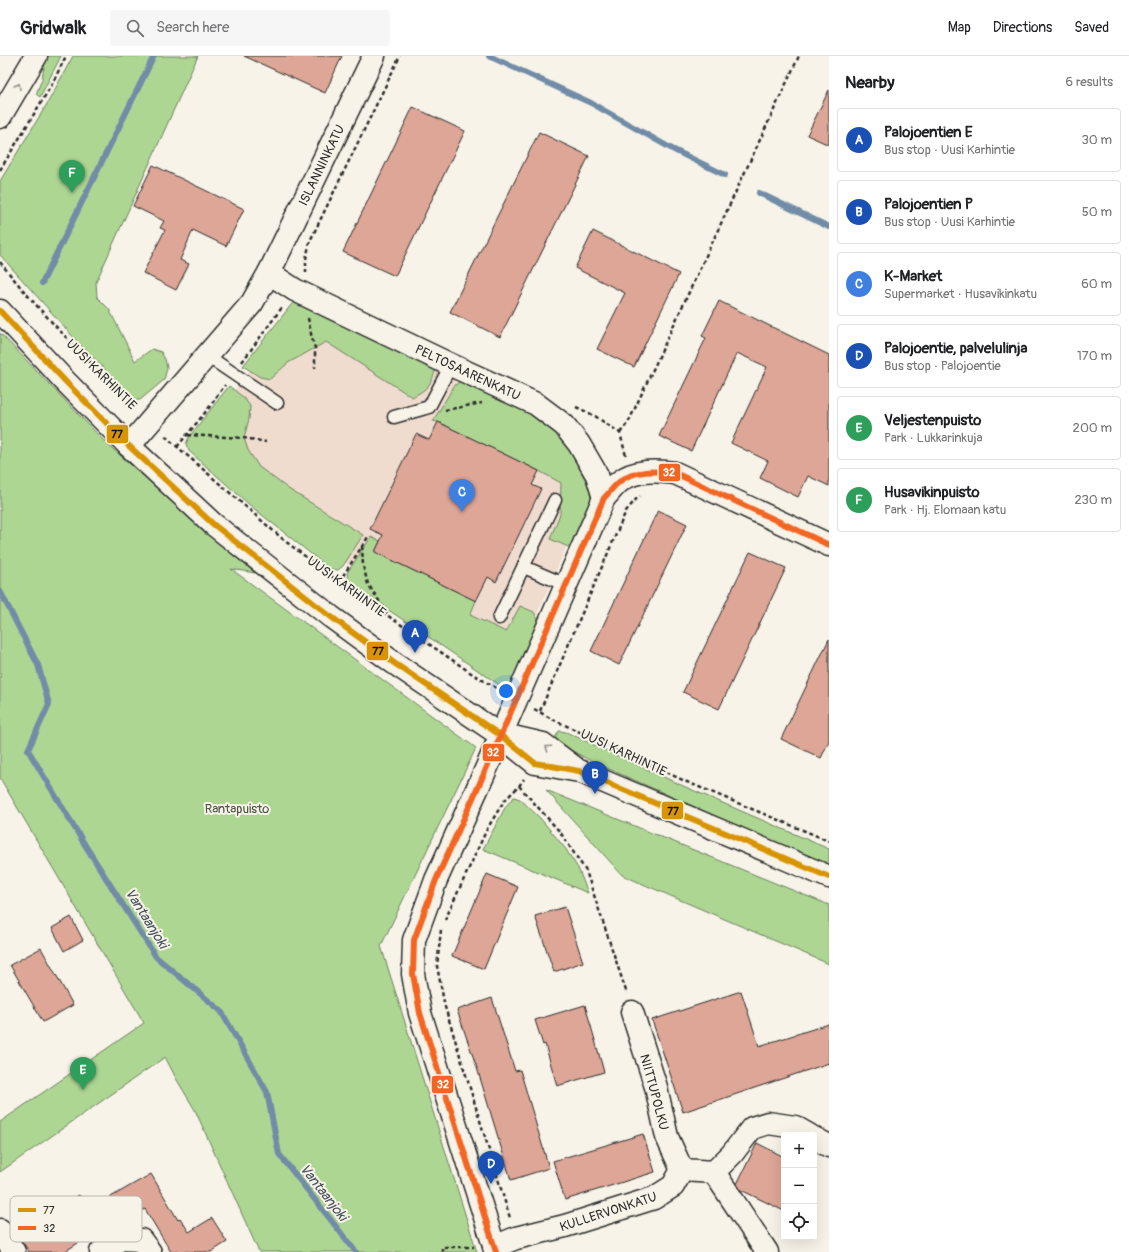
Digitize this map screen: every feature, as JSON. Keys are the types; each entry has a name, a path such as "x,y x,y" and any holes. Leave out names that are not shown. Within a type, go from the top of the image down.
{"street":[{"path":"0,117 36,56"},
{"name":"ISLANNINKATU","path":"269,273 374,56"},
{"path":"128,446 252,303 269,273"},
{"name":"PELTOSAARENKATU","path":"269,273 295,290 450,365 536,404 564,425 579,444 597,475 604,498"},
{"path":"1,311 65,381 128,446 213,524 330,616 394,663 500,735 539,754 829,877"},
{"path":"495,1249 420,1013 413,974 414,940 436,880 604,498 620,481 630,475 653,470 675,473 829,545"},
{"name":"NIITTUPOLKU","path":"632,1012 656,1087 667,1137 682,1170"},
{"path":"682,1170 714,1172 732,1154 752,1128 768,1123 795,1127 804,1132"},
{"path":"817,1140 829,1146"},
{"name":"KULLERVONKATU","path":"495,1249 516,1238 565,1226 654,1198 672,1186 682,1170"},
{"path":"714,1172 766,1252"},
{"path":"0,1230 14,1252"},
{"path":"142,1241 150,1252"},
{"path":"101,1252 116,1242"}],"lane":[{"path":"206,355 277,402"},
{"path":"394,417 429,407 450,365"},
{"path":"499,618 555,500"},
{"path":"524,567 566,585"}],"path":[{"path":"0,170 47,93 66,56"},
{"path":"620,433 629,421 800,56"},
{"name":"UUSI KARHINTIE","path":"0,262 14,280 71,343 150,422 284,540 339,582 474,675 552,719 688,782 829,841"},
{"path":"295,290 307,305 308,325 316,348 315,368"},
{"path":"187,435 244,438 266,442"},
{"path":"540,711 626,511 638,497 644,494"},
{"path":"339,582 368,537"},
{"path":"362,546 363,566 368,584 388,616"},
{"path":"445,920 487,829 504,801 519,786 539,754 552,719"},
{"path":"519,786 560,832 586,871 621,973 632,1012"},
{"path":"442,928 437,966 445,1006 516,1238"},
{"path":"442,1252 442,1247 495,1249"}],"shaded area":[{"path":"303,305 543,424 590,493 507,683 189,446"}],"green space":[{"path":"46,56 61,56 40,97 36,94 42,79"},
{"path":"73,56 198,56 96,282 97,297 109,309 135,361 152,349 161,352 165,359 167,368 164,380 140,400 135,400 76,340 0,255 0,181 47,104"},
{"path":"295,300 436,368 430,383 425,389 412,397 326,342 288,363 270,379 260,377 243,366"},
{"name":"Rantapuisto","path":"0,333 106,443 255,573 231,569 476,748 381,946 477,1252 259,1252 195,1110 165,1057 0,1172 0,1122 144,1023 0,778"},
{"path":"462,380 538,416 564,437 588,485 591,497 590,508 573,549 550,539 560,514 561,483 438,422 433,421 454,386"},
{"path":"229,386 243,397 250,406 249,419 244,438 248,450 259,467 290,490 363,535 343,566 338,570 330,569 252,507 189,451 186,444 189,437"},
{"path":"371,537 380,541 375,552 476,601 470,615 506,632 520,606 534,612 539,622 520,667 510,683 504,688 350,584 347,573"},
{"path":"559,731 566,732 681,785 829,849 829,866 593,762 553,741"},
{"path":"546,790 829,905 829,964 622,875"},
{"path":"514,797 520,799 540,818 565,848 578,868 588,893 483,849 506,806"}],"building":[{"path":"244,56 342,56 325,93"},
{"path":"829,90 829,145 807,135"},
{"path":"413,107 465,131 395,276 343,252"},
{"path":"539,132 589,156 500,337 450,312"},
{"path":"153,165 244,209 226,246 193,230 180,260 189,264 176,290 143,273 165,230 160,228 164,221 133,206"},
{"path":"593,231 679,274 634,367 597,349 625,293 575,268"},
{"path":"719,301 829,355 829,486 808,476 798,497 760,478 768,461 731,443 767,367 737,353 691,451 659,436 706,338 702,336"},
{"path":"438,422 539,471 532,485 541,489 496,582 488,577 476,601 375,552 383,535 370,529 416,434 429,440"},
{"path":"658,510 687,524 619,665 591,651"},
{"path":"750,552 786,568 719,709 683,692"},
{"path":"829,639 829,741 821,758 781,739"},
{"path":"487,874 518,887 484,969 452,956"},
{"path":"565,907 583,962 554,972 535,916"},
{"path":"71,917 83,940 64,951 52,928"},
{"path":"41,948 73,1005 43,1022 10,965"},
{"path":"741,991 759,1046 829,1024 829,1063 683,1112 652,1020"},
{"path":"492,998 515,1071 520,1070 549,1168 511,1180 477,1068 457,1010"},
{"path":"585,1005 604,1072 557,1086 545,1044 543,1045 535,1020"},
{"path":"643,1134 655,1172 565,1200 553,1161"},
{"path":"757,1143 781,1155 781,1210 741,1190 737,1184"},
{"path":"151,1174 178,1220 180,1218 189,1232 212,1218 227,1242 211,1252 171,1252 145,1209 142,1211 142,1196 112,1196"},
{"path":"23,1242 80,1242 64,1252 29,1252"}],"waterway":[{"path":"42,283 154,56"},
{"path":"489,56 591,103 674,150 725,175"},
{"path":"759,193 829,227"},
{"name":"Vantaanjoki","path":"0,591 38,665 49,704 28,750 85,845 156,957 221,1011 267,1092 279,1154 356,1252"}],"transit line":[{"name":"77","path":"0,311 65,381 129,446 213,524 330,616 394,663 500,735 535,763 579,771 829,877"},
{"name":"32","path":"496,1252 420,1013 413,974 414,940 436,880 604,498 615,485 632,475 646,472 675,473 829,545"}],"place":[{"name":"Husavikinpuisto","path":"72,193"},
{"name":"K-Market","path":"462,512"},
{"name":"Palojoentien E","path":"415,653"},
{"name":"Palojoentien P","path":"595,794"},
{"name":"Veljestenpuisto","path":"83,1090"},
{"name":"Palojoentie, palvelulinja","path":"491,1184"}]}
